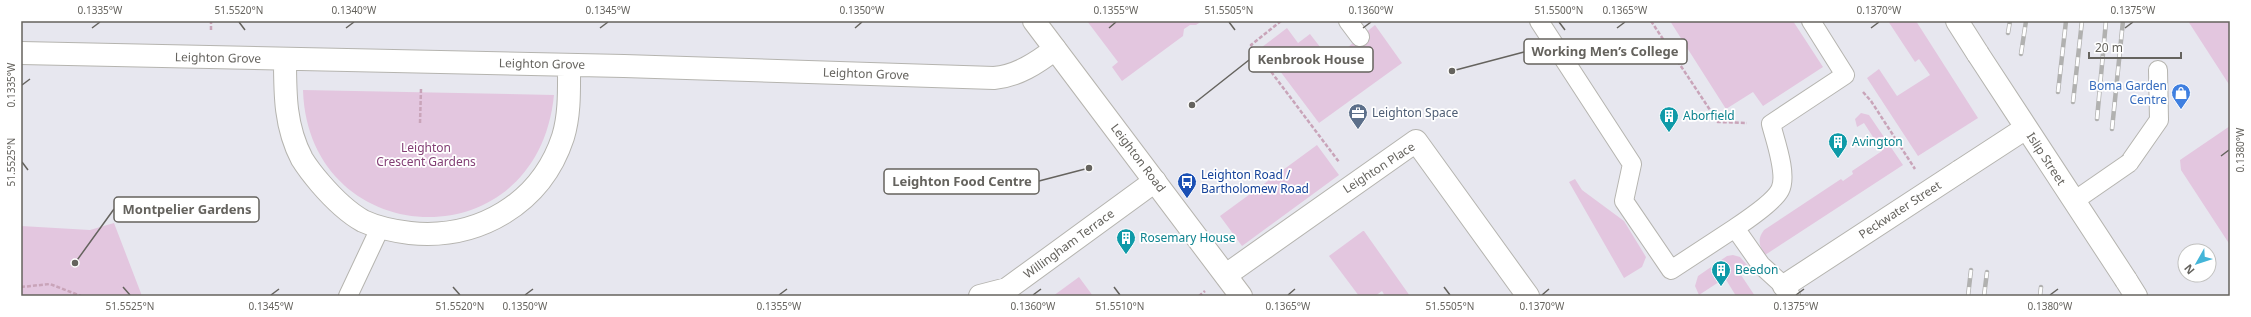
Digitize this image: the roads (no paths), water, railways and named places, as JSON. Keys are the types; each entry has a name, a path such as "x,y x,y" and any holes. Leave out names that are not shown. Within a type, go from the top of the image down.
{"street":[{"name":"Leighton Road","path":"1034,21 1241,296"},
{"name":"Islip Street","path":"1957,21 2131,288"},
{"name":"Leighton Grove","path":"21,53 569,65 994,78 1017,72 1040,61 1055,49"},
{"path":"285,59 285,99 288,121 302,160 330,195 363,220 380,228 418,234 453,232 473,228 512,209 542,178 561,143 567,119 569,65"},
{"name":"Peckwater Street","path":"1787,291 1929,191 2026,128"},
{"name":"Leighton Place","path":"1226,275 1416,141 1528,296"},
{"name":"Willingham Terrace","path":"980,296 1007,289 1154,181"}],"lane":[{"path":"1348,21 1360,37"},
{"path":"1539,21 1632,164 1624,201 1671,270 1757,213 1780,190 1782,170 1771,124 1845,75 1810,21"},
{"path":"2074,201 2129,163 2159,120 2158,70"},
{"path":"348,296 380,228"},
{"path":"1735,228 1761,265 1787,291"}],"railway":[{"path":"2008,33 2010,21"},
{"path":"2021,54 2026,21"},
{"path":"2058,92 2066,21"},
{"path":"2073,102 2082,21"},
{"path":"2097,119 2106,21"},
{"path":"2112,129 2123,21"},
{"path":"1968,296 1971,270"},
{"path":"1984,296 1987,272"},
{"path":"2040,296 2041,287"}],"place":[{"name":"Working Men’s College","path":"1452,71"},
{"name":"Kenbrook House","path":"1192,105"},
{"name":"Boma Garden Centre","path":"2181,110"},
{"name":"Leighton Space","path":"1358,130"},
{"name":"Aborfield","path":"1669,133"},
{"name":"Avington","path":"1838,159"},
{"name":"Leighton Food Centre","path":"1089,168"},
{"name":"Leighton Road / Bartholomew Road","path":"1187,199"},
{"name":"Rosemary House","path":"1126,255"},
{"name":"Montpelier Gardens","path":"75,263"},
{"name":"Beedon","path":"1721,287"}],"park label":[{"name":"Leighton Crescent Gardens","path":"426,155"}]}
